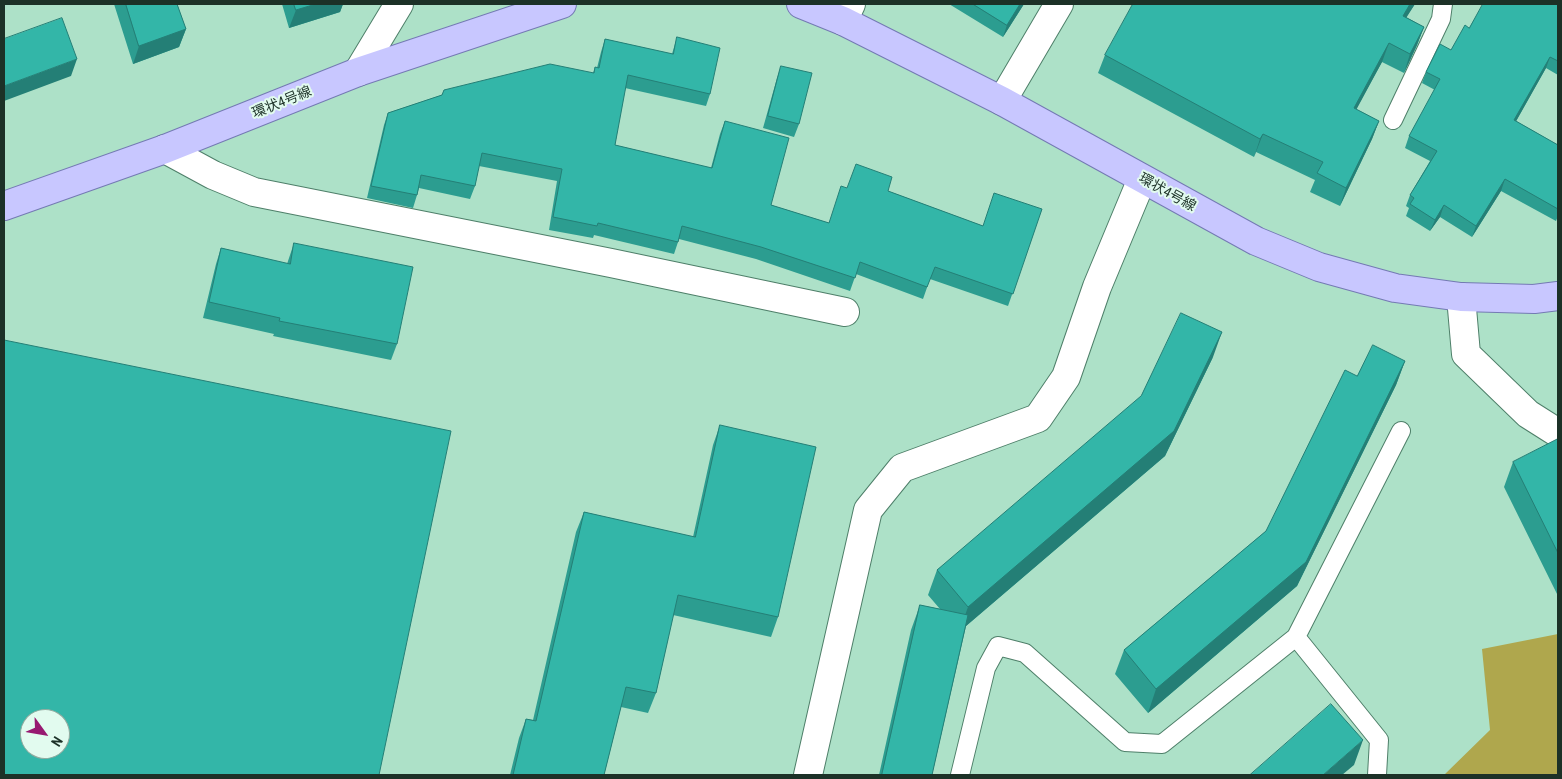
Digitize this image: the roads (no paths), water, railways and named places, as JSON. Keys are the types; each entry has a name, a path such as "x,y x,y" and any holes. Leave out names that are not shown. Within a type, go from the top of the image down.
{"main road":[{"name":"環状4号線","path":"4,206 165,149 358,72 562,4"},
{"name":"環状4号線","path":"801,4 847,12 1142,180 1256,241 1319,267 1395,288 1461,297 1534,299 1558,296"}],"street":[{"path":"358,72 399,4"},
{"path":"1002,101 1059,4"},
{"path":"165,149 213,175 254,192 845,312"},
{"path":"808,775 868,510 902,468 1038,418 1066,377 1097,287 1142,180"},
{"path":"1461,297 1466,354 1528,414 1558,433"}],"lane":[{"path":"1393,120 1441,20 1443,4"},
{"path":"960,775 986,668 998,646 1025,653 1125,742 1162,744 1296,637 1401,430"},
{"path":"1296,637 1379,740 1377,775"}]}
